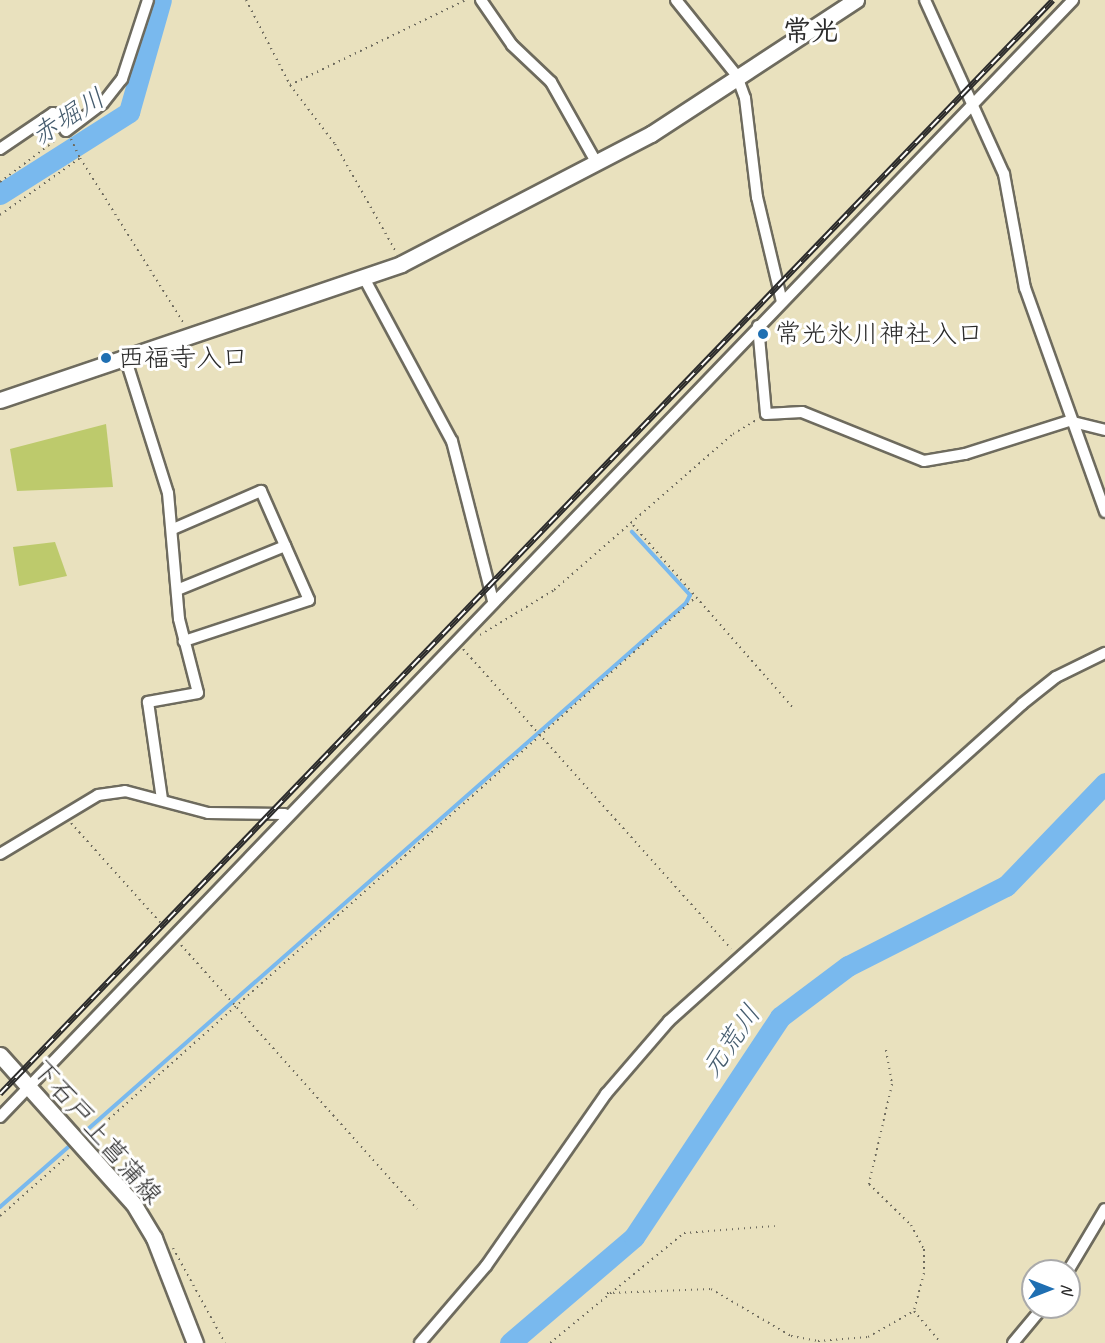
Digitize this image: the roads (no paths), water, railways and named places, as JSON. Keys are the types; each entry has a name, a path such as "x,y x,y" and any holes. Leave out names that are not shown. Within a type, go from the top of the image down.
{"street":[{"path":"0,149 52,113 66,131 103,103 122,79 148,0"},
{"path":"481,0 512,45 551,82 596,162"},
{"path":"676,0 737,76 783,302"},
{"path":"0,400 192,338 401,264 596,162 856,0"},
{"path":"925,0 975,103 1008,187 1025,288 1069,421 1105,512"},
{"path":"0,1117 285,814 1074,0"},
{"path":"363,276 452,441 493,601"},
{"path":"758,326 766,414 802,412 924,461 965,454 1069,421 1105,430"},
{"path":"126,360 168,493 184,641 198,693 148,702 162,799"},
{"path":"173,529 261,491 309,600 184,641"},
{"path":"177,590 285,546"},
{"path":"420,1343 486,1266 606,1094 669,1021 1022,704 1056,677 1105,653"},
{"path":"0,854 98,795 125,792 162,799 208,813 285,814"},
{"name":"下石戸上菖蒲線","path":"0,1055 27,1089 133,1203 154,1238 195,1343"},
{"path":"1075,1259 1105,1209"},
{"path":"1012,1343 1032,1319"}],"waterway":[{"name":"赤堀川","path":"0,194 129,112 161,0"},
{"path":"79,1137 686,603 690,595 632,532"},
{"name":"元荒川","path":"510,1343 634,1237 780,1017 848,966 1006,886 1105,783"},
{"path":"0,1207 74,1142"}],"railway":[{"path":"0,1094 1053,0"}],"place":[{"name":"常光氷川神社入口","path":"763,334"},
{"name":"西福寺入口","path":"106,358"}],"district":[{"name":"常光","path":"811,31"}]}
